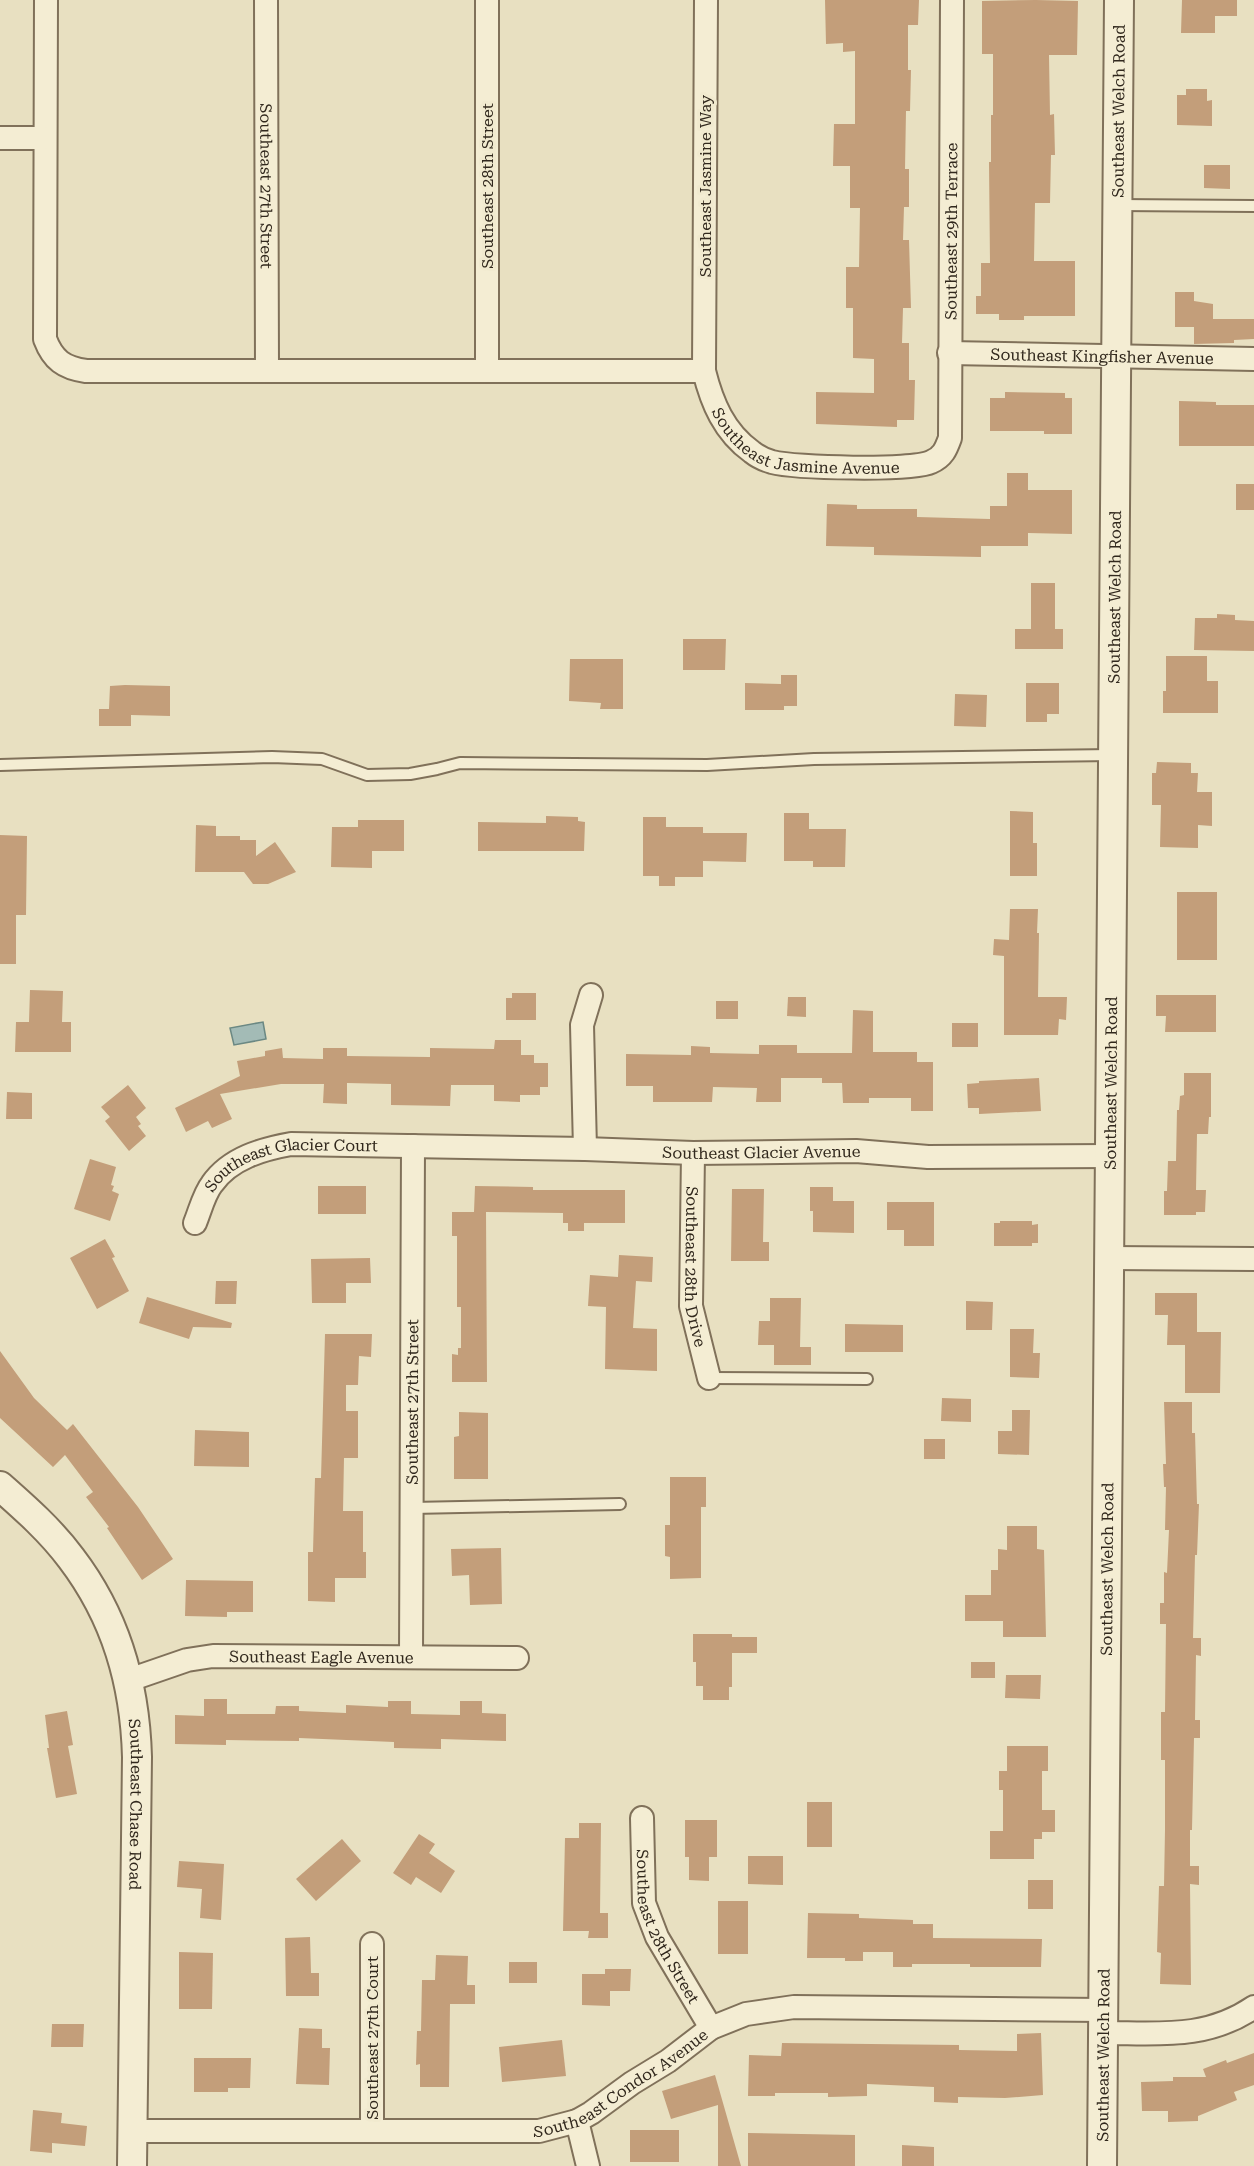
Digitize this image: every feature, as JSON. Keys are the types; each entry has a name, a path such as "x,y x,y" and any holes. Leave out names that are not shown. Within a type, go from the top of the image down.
{"street":[{"path":"46,0 45,339 50,352 59,362 72,369 86,370 704,371"},
{"name":"Southeast 27th Street","path":"266,0 267,371"},
{"name":"Southeast 28th Street","path":"487,0 487,371"},
{"name":"Southeast Jasmine Way","path":"704,371 706,0"},
{"name":"Southeast 29th Terrace","path":"939,458 946,451 950,438 952,0"},
{"name":"Southeast Welch Road","path":"1102,2166 1119,0"},
{"path":"0,138 45,138"},
{"name":"Southeast Kingfisher Avenue","path":"949,353 1254,359"},
{"name":"Southeast Jasmine Avenue","path":"704,371 716,410 727,427 738,442 770,462 812,466 920,466 939,458"},
{"path":"585,1149 582,1025 591,994"},
{"name":"Southeast Glacier Court","path":"195,1223 212,1184 228,1168 247,1156 268,1148 291,1144 413,1146"},
{"name":"Southeast 27th Street","path":"411,1657 413,1146"},
{"name":"Southeast Glacier Avenue","path":"413,1146 693,1153 856,1151 928,1157 1110,1156"},
{"name":"Southeast 28th Drive","path":"693,1153 691,1306 709,1378"},
{"path":"1109,1258 1254,1260"},
{"name":"Southeast Chase Road","path":"0,1486 37,1518 87,1581 111,1628 129,1680 136,1718 137,1756 132,2166"},
{"name":"Southeast Eagle Avenue","path":"129,1680 187,1660 213,1656 517,1658"},
{"name":"Southeast 28th Street","path":"642,1818 644,1903 657,1937 711,2028"},
{"name":"Southeast 27th Court","path":"372,1944 372,2131"},
{"name":"Southeast Condor Avenue","path":"132,2131 539,2131 576,2121 668,2061 711,2028 746,2014 794,2007 1103,2021 1181,2033 1219,2026 1254,2007"},
{"path":"576,2121 588,2166"}],"lane":[{"path":"1117,205 1254,206"},
{"path":"0,765 272,757 322,759 367,775 410,774 437,770 460,763 707,765 814,759 1113,755"},
{"path":"709,1378 867,1379"},
{"path":"412,1508 620,1504"}],"water":[{"path":"263,1022 266,1039 234,1045 230,1028"}],"building":[{"path":"825,0 919,0 918,25 908,25 908,70 911,70 910,111 906,111 905,169 909,169 909,207 904,207 903,240 909,240 911,308 903,308 902,343 909,343 909,380 915,380 914,420 897,420 897,427 816,424 816,392 874,393 874,359 853,358 853,308 846,308 846,267 859,267 860,208 850,208 850,166 833,166 834,124 855,124 855,51 843,52 843,43 826,44"},
{"path":"1182,0 1237,0 1237,16 1215,16 1215,33 1181,33"},
{"path":"982,1 1078,1 1077,55 1049,55 1050,115 1054,114 1055,155 1051,155 1050,203 1035,203 1034,261 1075,261 1075,316 1024,316 1024,320 999,320 999,314 976,314 976,296 981,296 981,263 990,263 989,162 991,162 991,115 993,115 993,54 982,54"},
{"path":"1186,89 1207,89 1207,101 1212,100 1212,126 1177,125 1177,95 1186,95"},
{"path":"1204,165 1230,165 1230,189 1204,188"},
{"path":"1175,292 1194,292 1194,301 1213,304 1213,319 1254,319 1254,339 1234,340 1234,343 1194,344 1194,327 1175,327"},
{"path":"1005,392 1065,393 1065,398 1072,398 1072,434 1044,434 1044,431 990,431 990,398 1005,398"},
{"path":"1179,401 1216,402 1216,405 1254,405 1254,446 1179,446"},
{"path":"1007,473 1028,473 1028,490 1072,490 1072,534 1028,533 1028,546 981,546 981,557 874,555 874,547 826,546 827,504 857,505 857,509 917,509 917,517 990,519 990,506 1007,506"},
{"path":"1236,484 1254,484 1254,510 1236,510"},
{"path":"1031,583 1055,583 1055,629 1063,629 1063,649 1015,649 1015,629 1031,629"},
{"path":"1217,614 1235,615 1235,620 1254,621 1254,651 1194,650 1195,618 1217,618"},
{"path":"683,639 726,639 725,670 683,670"},
{"path":"1166,656 1207,656 1207,681 1218,681 1218,713 1163,713 1163,691 1166,691"},
{"path":"570,659 623,659 623,709 600,709 601,703 569,701"},
{"path":"781,675 797,675 797,706 784,706 784,710 745,710 745,683 781,684"},
{"path":"1026,683 1059,683 1059,714 1047,714 1047,722 1026,722"},
{"path":"110,686 170,686 170,716 131,715 131,726 99,726 99,709 109,709"},
{"path":"955,694 987,695 986,727 954,726"},
{"path":"1157,762 1191,763 1191,773 1198,773 1197,792 1212,792 1212,826 1198,825 1198,848 1160,847 1161,805 1152,805 1152,773 1156,773"},
{"path":"1010,811 1033,812 1033,843 1037,843 1037,876 1010,876"},
{"path":"784,813 809,813 809,829 846,829 845,867 813,867 813,861 784,861"},
{"path":"546,816 578,817 578,821 585,822 584,851 478,851 478,822 546,823"},
{"path":"643,817 666,817 666,827 703,827 703,833 747,833 746,862 703,861 703,877 675,877 675,886 659,886 659,876 643,876"},
{"path":"358,820 404,820 404,851 372,851 372,868 331,867 332,827 358,827"},
{"path":"196,825 216,826 216,836 240,836 240,840 256,840 256,856 275,842 296,872 268,884 253,884 244,872 195,872"},
{"path":"0,835 27,836 26,915 16,915 16,964 0,964"},
{"path":"1177,892 1217,892 1217,960 1177,960"},
{"path":"1010,909 1038,909 1038,997 1067,997 1066,1020 1059,1019 1058,1035 1004,1035 1004,956 993,955 994,939 1009,940"},
{"path":"30,990 63,991 62,1022 71,1022 71,1052 15,1052 16,1022 29,1022"},
{"path":"512,993 536,993 536,1020 506,1020 506,998 512,998"},
{"path":"1156,995 1216,995 1216,1032 1165,1032 1166,1016 1156,1016"},
{"path":"788,997 806,997 806,1017 787,1016"},
{"path":"716,1001 738,1001 738,1019 716,1019"},
{"path":"853,1010 873,1011 873,1052 917,1052 917,1062 933,1062 933,1111 911,1111 911,1098 869,1098 869,1103 843,1103 842,1083 822,1083 822,1078 781,1078 781,1102 756,1102 757,1088 713,1087 712,1102 653,1102 653,1086 626,1086 626,1054 691,1055 691,1046 710,1047 710,1053 759,1054 759,1045 797,1045 797,1053 852,1053"},
{"path":"952,1023 978,1023 978,1047 952,1047"},
{"path":"495,1040 521,1040 521,1055 534,1055 534,1063 548,1063 548,1087 540,1087 540,1095 520,1095 520,1102 494,1101 494,1085 451,1085 450,1106 391,1105 391,1084 347,1083 347,1104 323,1103 324,1084 281,1084 220,1094 232,1119 212,1128 208,1121 186,1132 175,1108 240,1076 237,1061 265,1056 265,1051 282,1048 283,1058 323,1059 323,1048 347,1048 347,1056 430,1057 430,1048 494,1049"},
{"path":"1184,1073 1211,1073 1211,1117 1209,1117 1208,1134 1197,1134 1196,1190 1206,1190 1205,1212 1196,1212 1196,1215 1164,1215 1168,1161 1176,1161 1177,1110 1179,1110 1180,1096 1184,1095"},
{"path":"1039,1078 1041,1111 979,1114 979,1108 968,1108 967,1084 979,1083 979,1081"},
{"path":"128,1085 146,1108 136,1117 141,1124 138,1126 146,1136 129,1151 105,1121 110,1117 101,1107"},
{"path":"7,1092 32,1093 32,1119 6,1119"},
{"path":"90,1159 116,1167 111,1185 114,1186 112,1191 119,1194 110,1221 74,1209"},
{"path":"318,1186 366,1186 366,1214 318,1214"},
{"path":"475,1186 533,1187 533,1190 625,1190 625,1223 584,1223 584,1231 568,1231 568,1223 563,1223 563,1213 486,1212 487,1382 452,1382 452,1354 458,1355 458,1348 461,1348 461,1307 457,1307 457,1236 452,1236 452,1212 474,1212"},
{"path":"810,1187 833,1187 833,1201 854,1201 854,1233 813,1232"},
{"path":"732,1189 764,1189 763,1242 769,1242 769,1261 731,1261"},
{"path":"887,1202 934,1202 934,1246 904,1246 904,1230 887,1230"},
{"path":"1000,1221 1032,1221 1032,1225 1038,1224 1038,1243 1032,1243 1032,1246 994,1246 994,1223 1000,1223"},
{"path":"105,1239 129,1291 97,1309 70,1258"},
{"path":"619,1255 653,1257 652,1282 636,1281 633,1328 657,1329 657,1371 605,1369 606,1307 588,1306 590,1275 618,1277"},
{"path":"370,1258 371,1283 346,1283 346,1303 312,1303 311,1259"},
{"path":"216,1281 237,1281 236,1304 215,1304"},
{"path":"1155,1293 1197,1293 1197,1332 1221,1332 1220,1393 1185,1393 1185,1345 1167,1345 1168,1315 1155,1315"},
{"path":"147,1297 232,1323 231,1328 193,1327 189,1339 139,1323"},
{"path":"770,1298 801,1298 800,1347 811,1347 811,1365 774,1365 774,1345 758,1345 759,1321 770,1321"},
{"path":"966,1301 993,1302 992,1330 966,1330"},
{"path":"845,1324 903,1325 903,1352 845,1352"},
{"path":"1010,1329 1034,1329 1033,1353 1040,1353 1039,1378 1010,1377"},
{"path":"325,1334 372,1334 371,1357 359,1356 358,1385 346,1385 346,1411 358,1411 358,1458 344,1458 343,1511 363,1511 363,1552 366,1552 366,1578 335,1578 335,1602 308,1601 308,1552 313,1552 315,1478 321,1478"},
{"path":"0,1351 34,1398 67,1430 73,1424 138,1507 173,1559 142,1580 107,1528 109,1527 86,1497 93,1492 65,1455 53,1467 0,1418"},
{"path":"942,1398 971,1399 971,1422 941,1421"},
{"path":"1164,1402 1192,1402 1192,1433 1195,1433 1197,1504 1199,1504 1193,1638 1201,1638 1201,1656 1196,1655 1195,1720 1200,1720 1200,1738 1194,1738 1190,1866 1199,1866 1199,1885 1190,1884 1191,1985 1160,1984 1161,1953 1157,1952 1159,1886 1164,1886 1165,1830 1165,1760 1161,1760 1161,1712 1165,1712 1166,1624 1160,1624 1160,1603 1164,1603 1164,1572 1167,1573 1169,1530 1165,1530"},
{"path":"1012,1410 1030,1410 1029,1455 998,1454 998,1431 1012,1431"},
{"path":"459,1412 488,1413 488,1479 454,1479 454,1437 459,1436"},
{"path":"195,1430 249,1432 249,1467 194,1466"},
{"path":"924,1439 945,1439 945,1459 924,1459"},
{"path":"670,1477 706,1477 706,1507 701,1507 701,1578 670,1579 670,1557 665,1556 665,1525 670,1525"},
{"path":"1007,1526 1037,1526 1037,1549 1044,1550 1046,1637 1003,1637 1003,1621 965,1621 965,1595 991,1595 991,1570 998,1570 998,1549 1007,1550"},
{"path":"501,1548 502,1604 470,1605 469,1575 452,1576 451,1549"},
{"path":"186,1580 253,1581 253,1612 227,1612 227,1617 185,1616"},
{"path":"693,1634 732,1634 732,1637 757,1637 757,1653 732,1653 732,1687 729,1687 729,1700 703,1700 703,1686 696,1686"},
{"path":"971,1662 995,1662 995,1678 971,1678"},
{"path":"1006,1675 1041,1675 1040,1699 1005,1698"},
{"path":"204,1699 227,1699 227,1714 275,1714 276,1706 299,1706 299,1711 346,1713 346,1705 388,1707 388,1701 411,1701 411,1714 460,1715 460,1701 482,1701 482,1713 506,1714 506,1741 441,1739 441,1749 394,1748 394,1742 299,1738 299,1741 226,1740 226,1745 175,1744 175,1715 204,1716"},
{"path":"67,1711 73,1745 68,1746 77,1794 56,1798 47,1748 49,1748 45,1715"},
{"path":"1007,1746 1048,1746 1048,1771 1042,1771 1042,1810 1055,1810 1055,1832 1042,1832 1042,1839 1034,1839 1034,1859 990,1859 990,1831 1003,1831 1003,1790 999,1790 999,1771 1007,1771"},
{"path":"807,1802 832,1802 832,1847 807,1847"},
{"path":"685,1820 717,1820 717,1857 709,1857 709,1881 689,1880 689,1857 685,1857"},
{"path":"579,1823 601,1823 600,1913 608,1913 608,1938 588,1938 589,1931 563,1931 565,1838 579,1838"},
{"path":"419,1834 435,1844 429,1853 455,1871 441,1893 416,1877 411,1885 393,1873"},
{"path":"342,1839 361,1861 316,1901 296,1879"},
{"path":"748,1856 783,1856 783,1885 748,1884"},
{"path":"179,1861 224,1864 221,1920 200,1918 202,1889 177,1887"},
{"path":"1028,1880 1053,1880 1053,1909 1028,1909"},
{"path":"718,1901 748,1901 748,1954 718,1954"},
{"path":"808,1913 859,1914 859,1918 913,1920 913,1924 933,1924 933,1938 1042,1939 1041,1967 912,1964 912,1967 893,1967 893,1952 863,1952 863,1961 845,1961 845,1958 807,1958"},
{"path":"310,1937 311,1973 319,1973 319,1996 286,1996 285,1938"},
{"path":"179,1952 213,1953 212,2009 179,2009"},
{"path":"436,1955 468,1956 467,1985 475,1985 475,2004 450,2004 449,2087 420,2087 420,2064 416,2065 417,2031 421,2031 422,1980 435,1980"},
{"path":"509,1962 537,1962 537,1983 509,1983"},
{"path":"605,1969 631,1969 630,1991 610,1991 610,2006 582,2005 582,1974 605,1974"},
{"path":"52,2024 84,2024 83,2047 51,2047"},
{"path":"299,2028 322,2029 322,2048 330,2048 329,2085 296,2084"},
{"path":"1041,2033 1043,2095 1005,2098 958,2097 958,2103 934,2102 934,2087 867,2084 867,2096 828,2097 828,2093 775,2093 775,2096 748,2096 749,2055 781,2056 782,2043 959,2045 959,2050 1017,2051 1017,2034"},
{"path":"562,2040 566,2076 502,2082 499,2047"},
{"path":"1254,2053 1254,2085 1234,2092 1237,2100 1198,2116 1198,2121 1168,2122 1168,2111 1142,2111 1141,2082 1173,2081 1173,2077 1206,2077 1203,2069"},
{"path":"194,2058 251,2058 250,2088 228,2088 228,2092 194,2092"},
{"path":"715,2075 741,2166 718,2166 718,2105 671,2119 662,2091"},
{"path":"33,2110 62,2113 61,2123 87,2126 85,2146 52,2143 52,2153 30,2151"},
{"path":"630,2130 679,2130 679,2162 630,2162"},
{"path":"748,2133 855,2135 855,2166 748,2166"},
{"path":"902,2145 934,2147 934,2166 902,2166"}]}
